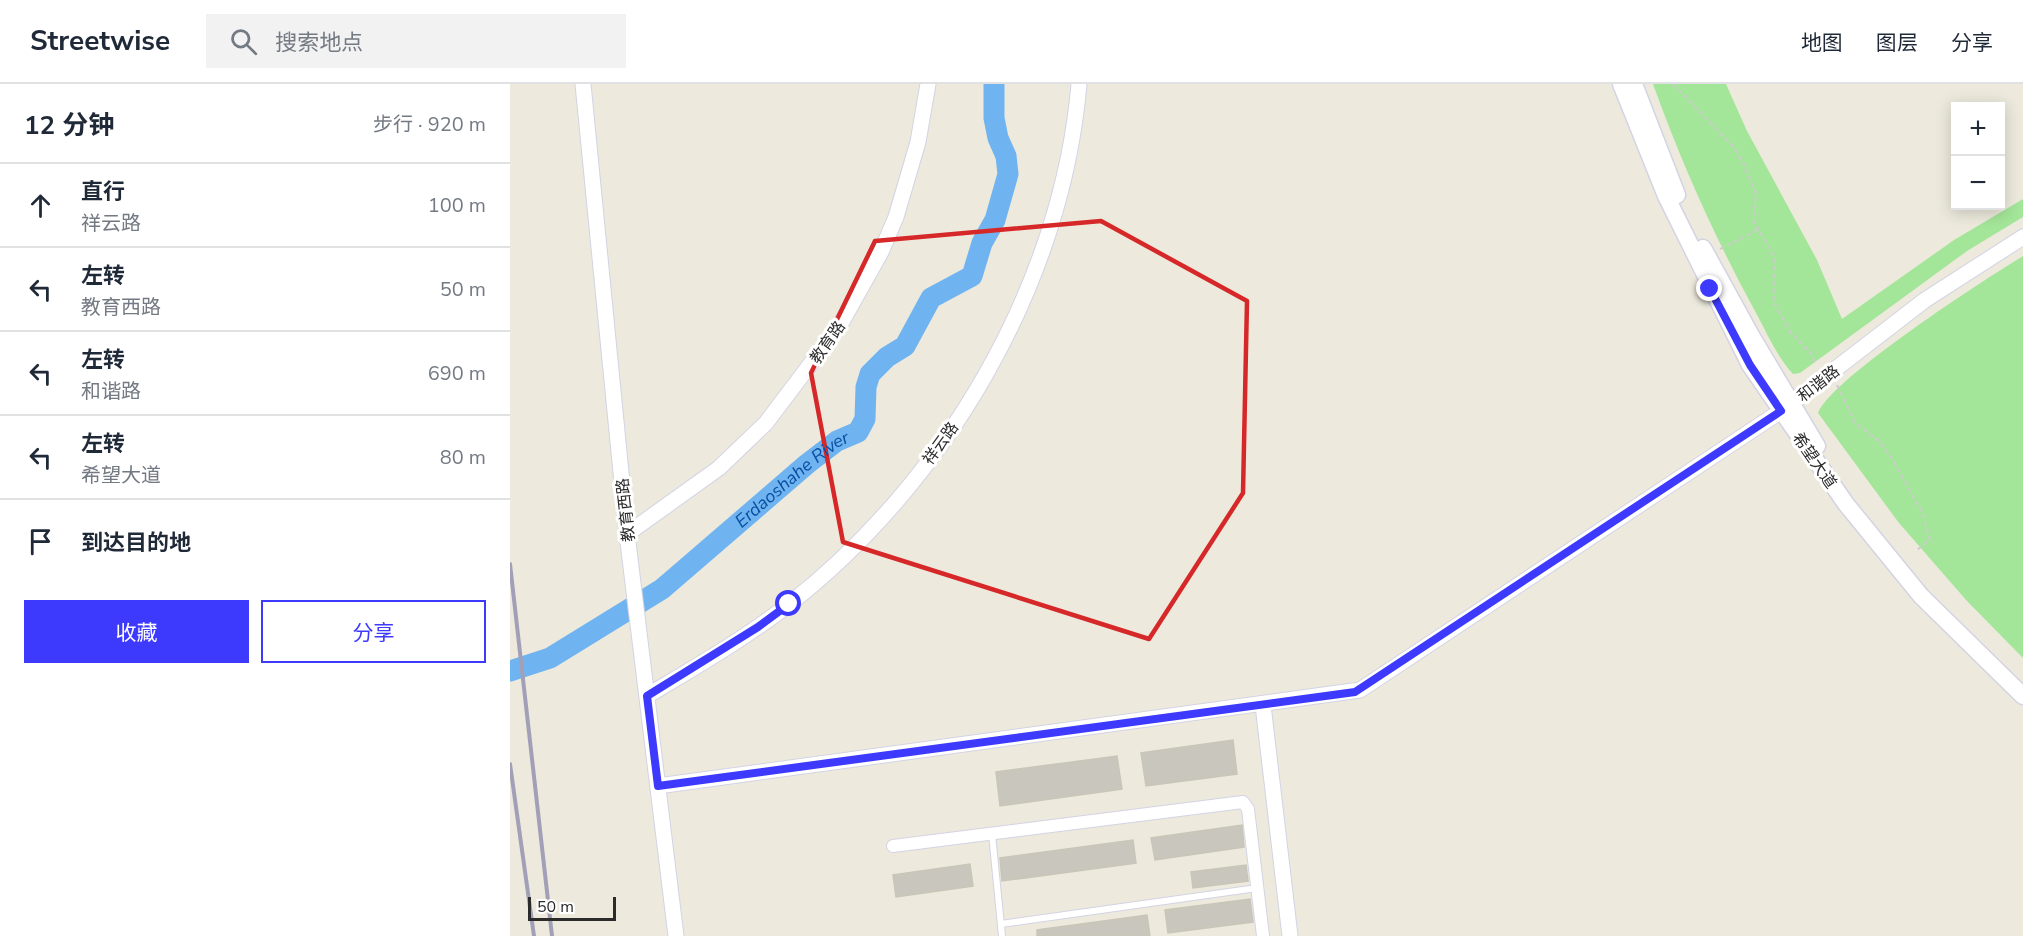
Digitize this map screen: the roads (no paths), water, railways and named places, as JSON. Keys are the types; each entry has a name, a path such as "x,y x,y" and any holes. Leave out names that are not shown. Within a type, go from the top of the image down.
{"main road":[{"name":"希望大道","path":"1621,84 1658,178 1710,289 1750,365 1817,445 1881,532 1960,623 2023,683"},
{"name":"希望大道","path":"1634,84 1690,223 1786,407 1846,504 1921,596 2023,696"}],"street":[{"name":"教育西路","path":"583,84 627,534 676,936"},
{"name":"教育路","path":"627,534 719,468 750,438 794,387 840,325 881,252 896,218 918,142 928,84"},
{"name":"祥云路","path":"647,696 758,627 806,590 873,526 939,446 982,381 1038,266 1065,176 1079,84"},
{"name":"和谐路","path":"658,786 1360,690 1786,407 1924,300 2023,237"},
{"path":"1263,705 1290,936"},
{"path":"892,846 1243,802 1248,809 1263,936"}],"lane":[{"path":"992,833 1002,936"},
{"path":"1001,924 1257,888"}],"waterway":[{"name":"Erdaoshahe River","path":"510,671 550,658 662,589 807,464 837,441 858,432 865,419 866,387 870,374 887,357 905,346 931,298 972,276 982,243 995,220 1008,174 1006,156 998,138 994,118 994,84"}],"railway":[{"path":"510,564 552,936"},
{"path":"510,764 534,936"}]}
